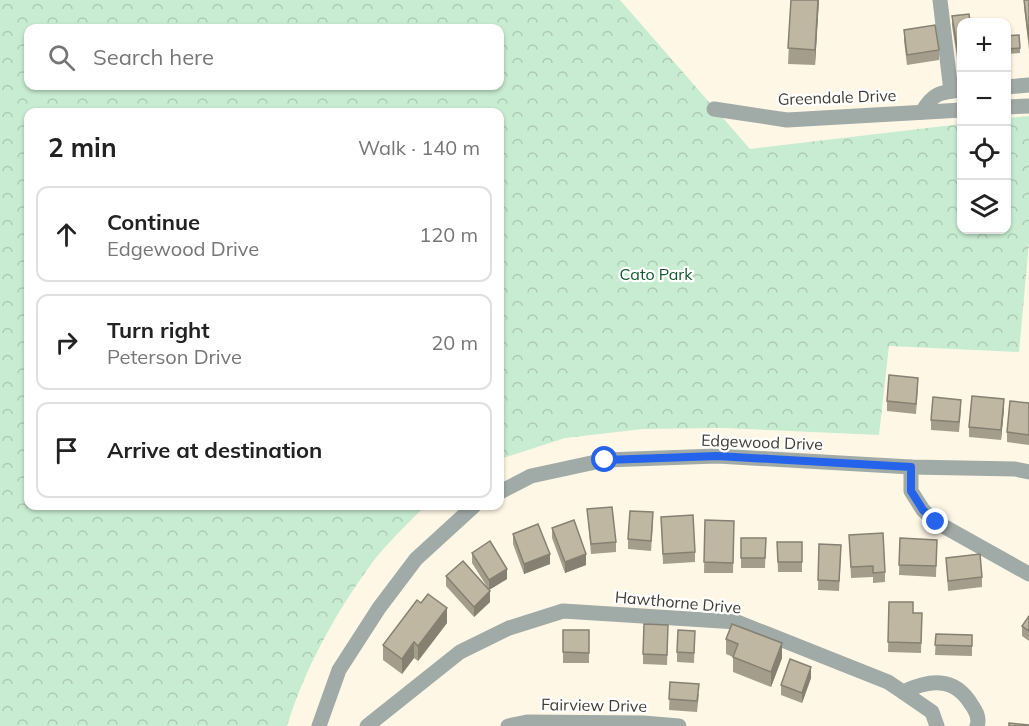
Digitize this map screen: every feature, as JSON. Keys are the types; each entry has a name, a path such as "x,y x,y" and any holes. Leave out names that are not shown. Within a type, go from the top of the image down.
{"street":[{"path":"922,112 929,100 937,94 956,91 940,0"},
{"path":"1011,87 1029,86"},
{"path":"1011,107 1029,106"},
{"name":"Greendale Drive","path":"714,109 788,120 957,110"},
{"name":"Edgewood Drive","path":"504,490 531,476 605,460 717,456 911,467 1015,469 1029,472"},
{"path":"911,467 911,491 923,510 936,522 1029,574"},
{"path":"319,726 339,670 379,608 416,560 470,510"},
{"name":"Hawthorne Drive","path":"367,726 460,652 509,628 563,611 737,622 888,682 932,712 937,726"},
{"path":"903,692 920,684 935,682 959,688 977,714 979,720 977,726"},
{"name":"Fairview Drive","path":"508,726 527,722 643,723 680,726"}],"green space":[{"name":"Cato Park","path":"0,0 620,0 750,149 957,124 957,234 1011,234 1011,118 1029,116 1029,243 1019,352 889,346 879,435 722,428 643,429 565,438 504,458 504,108 24,108 24,510 421,510 378,556 346,601 312,662 287,726 0,726"}],"building":[{"path":"791,0 818,0 815,50 788,48"},
{"path":"1024,0 1029,0 1029,40"},
{"path":"969,14 970,18 957,18 957,47 952,16"},
{"path":"935,25 939,50 907,55 904,30"},
{"path":"1019,35 1020,48 1011,49 1011,36"},
{"path":"889,375 918,378 916,404 887,401"},
{"path":"972,396 1004,399 1001,430 969,427"},
{"path":"933,397 961,400 959,422 931,420"},
{"path":"1010,401 1029,403 1029,435 1007,432"},
{"path":"612,507 616,542 591,544 587,509"},
{"path":"630,511 653,512 651,541 628,539"},
{"path":"693,515 695,552 663,554 661,517"},
{"path":"574,520 586,554 565,562 552,528"},
{"path":"705,520 734,521 733,563 704,562"},
{"path":"538,524 550,554 524,564 513,534"},
{"path":"883,533 885,572 873,573 873,566 851,567 849,535"},
{"path":"741,538 766,538 765,558 741,558"},
{"path":"900,538 937,540 936,566 899,565"},
{"path":"490,541 507,569 489,580 472,553"},
{"path":"777,542 802,542 802,562 778,562"},
{"path":"819,544 841,545 839,581 818,580"},
{"path":"980,554 982,577 948,581 946,558"},
{"path":"463,561 490,591 474,607 446,576"},
{"path":"428,594 447,608 418,646 414,642 402,659 383,645 417,600 421,603"},
{"path":"889,602 913,602 913,613 922,613 921,643 888,642"},
{"path":"1029,616 1029,631 1022,626"},
{"path":"644,624 668,625 667,655 643,654"},
{"path":"732,624 782,643 771,672 733,657 738,644 726,639"},
{"path":"563,630 589,630 589,653 563,652"},
{"path":"678,630 695,631 694,653 677,652"},
{"path":"936,634 972,635 972,646 935,645"},
{"path":"790,659 811,667 802,693 781,685"},
{"path":"670,682 699,684 697,701 669,699"},
{"path":"1009,723 1029,725 1029,726 1009,726"}],"route":[{"path":"605,460 717,456 911,467 911,491 923,510 936,522"}]}
